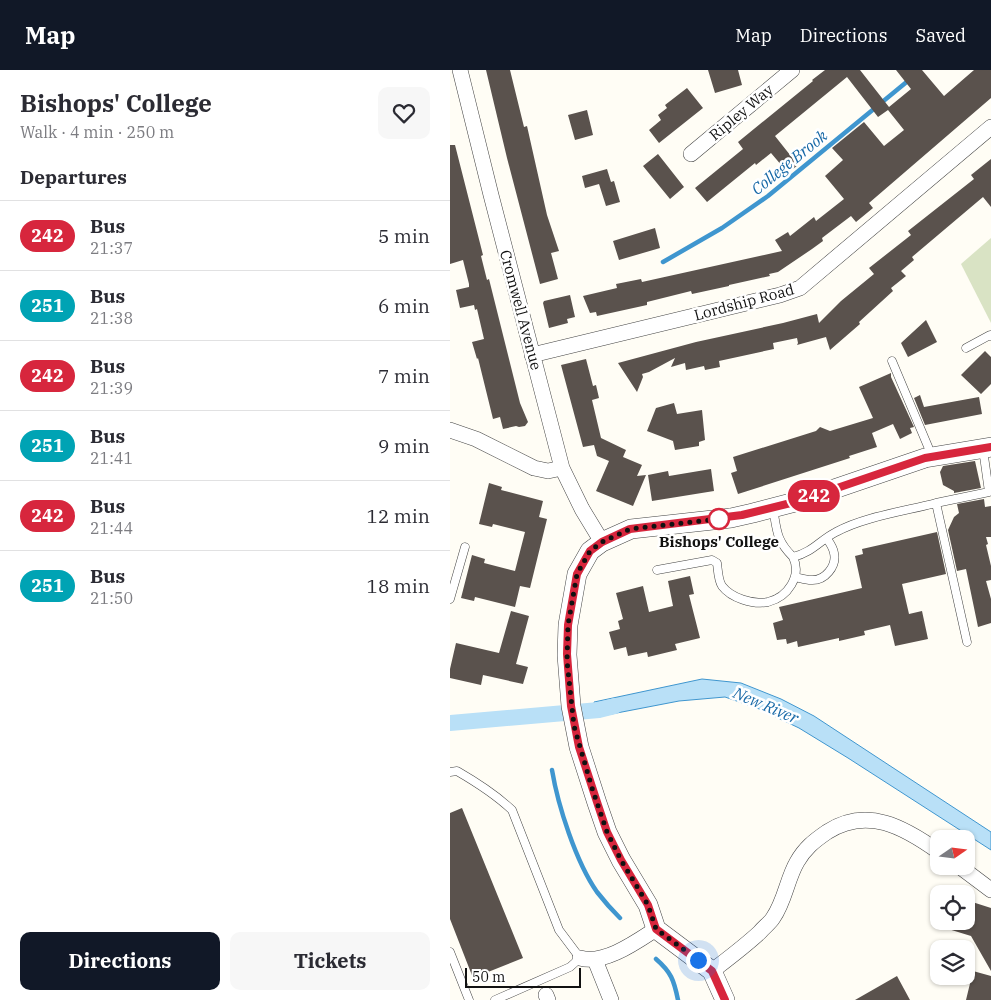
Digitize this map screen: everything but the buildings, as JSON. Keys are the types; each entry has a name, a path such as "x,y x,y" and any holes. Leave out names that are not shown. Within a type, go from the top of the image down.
{"street":[{"name":"Cromwell Avenue","path":"460,70 562,468 582,510 602,542"},
{"name":"Ripley Way","path":"691,154 784,72"},
{"name":"Lordship Road","path":"532,355 780,296 800,288 991,126"},
{"path":"450,430 490,445 534,468 548,471 562,468"},
{"path":"725,1000 712,971 656,929 648,905 621,860 607,832 574,726 571,706 567,654 568,625 577,574 590,551 602,542 630,529 731,518 799,501 933,457 987,448"},
{"path":"712,971 746,944 772,919 782,902 796,863 807,846 831,830 858,820 876,820 918,836 930,845"},
{"path":"971,875 991,890"},
{"path":"580,958 596,960 627,946 656,929"},
{"path":"596,960 611,1000"}],"lane":[{"path":"966,348 991,336"},
{"path":"892,361 933,457"},
{"path":"793,557 811,551 834,532 856,523 989,492 987,448"},
{"path":"936,503 967,642"},
{"path":"656,570 712,560 717,563 720,584 733,595 756,602 768,602 784,594 791,586 795,576 796,564 793,557 779,540 773,508"},
{"path":"795,576 814,580 825,576 830,571 835,560 827,538"},
{"path":"450,599 466,547"},
{"path":"450,772 457,771 479,784 499,797 512,810 559,930 580,958 570,967 495,1000"},
{"path":"450,952 469,1000"}],"green space":[{"path":"991,238 991,323 961,264"}],"water":[{"path":"702,679 741,683 781,699 814,716 991,832 991,850 975,840 975,830 960,830 799,728 757,708 725,697 679,701 596,717 594,702"}],"waterway":[{"name":"College Brook","path":"663,262 722,228 768,196 909,80"},
{"name":"New River","path":"450,723 599,710 615,706"},
{"name":"College Brook","path":"552,770 563,817 575,850 589,880 620,918"},
{"name":"College Brook","path":"656,959 671,977 678,1000"}],"bus line":[{"name":"242","path":"725,1000 712,971 656,929 648,905 621,860 607,832 579,747 571,706 567,654 568,625 577,574 590,551 602,542 630,529 731,518 799,501 925,458 991,447"}],"place":[{"name":"Bishops' College","path":"719,519"}],"route":[{"path":"698,960 656,929 648,905 621,860 607,832 574,726 567,661 568,625 577,574 590,551 602,542 630,529 719,519"}]}
